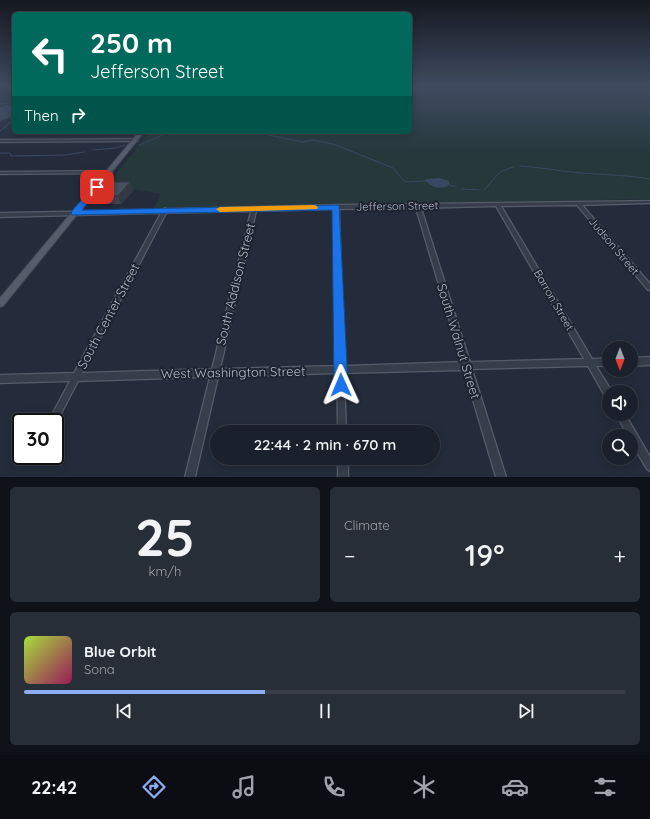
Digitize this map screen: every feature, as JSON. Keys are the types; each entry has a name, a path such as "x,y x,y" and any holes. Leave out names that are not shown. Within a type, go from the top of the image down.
{"main road":[{"path":"0,304 140,134"}],"street":[{"path":"0,141 136,140"},
{"path":"0,173 110,172"},
{"name":"Jefferson Street","path":"0,215 165,210 650,202"},
{"name":"Judson Street","path":"578,203 650,288"},
{"name":"Barron Street","path":"498,205 603,385"},
{"name":"South Walnut Street","path":"418,206 501,477"},
{"path":"336,207 342,425"},
{"name":"South Addison Street","path":"190,477 194,455 254,209"},
{"name":"South Center Street","path":"57,413 165,210"},
{"path":"638,362 650,361"},
{"name":"West Washington Street","path":"0,379 602,362"},
{"path":"624,421 650,466"},
{"path":"343,465 343,477"}],"shaded area":[{"path":"412,108 650,108 650,199 154,208 161,194 108,184 148,134 412,134"}],"water":[{"path":"0,108 12,108 12,117 0,121"},
{"path":"440,178 449,181 449,185 437,188 426,181 426,179"}],"building":[{"path":"109,182 130,182 118,196 100,196"}],"waterway":[{"path":"0,131 12,121"},
{"path":"139,145 165,134"},
{"path":"266,134 303,142 313,140 333,144 393,168 403,180 407,182 426,181"},
{"path":"92,150 116,148 125,145"},
{"path":"0,153 10,153 11,156 65,155 84,152"},
{"path":"520,166 650,179"},
{"path":"484,190 500,172 513,167"},
{"path":"449,185 456,187"},
{"path":"462,189 479,190"}],"slow traffic":[{"path":"220,209 314,208"}],"route":[{"path":"97,187 75,213 336,207 341,385"}]}
